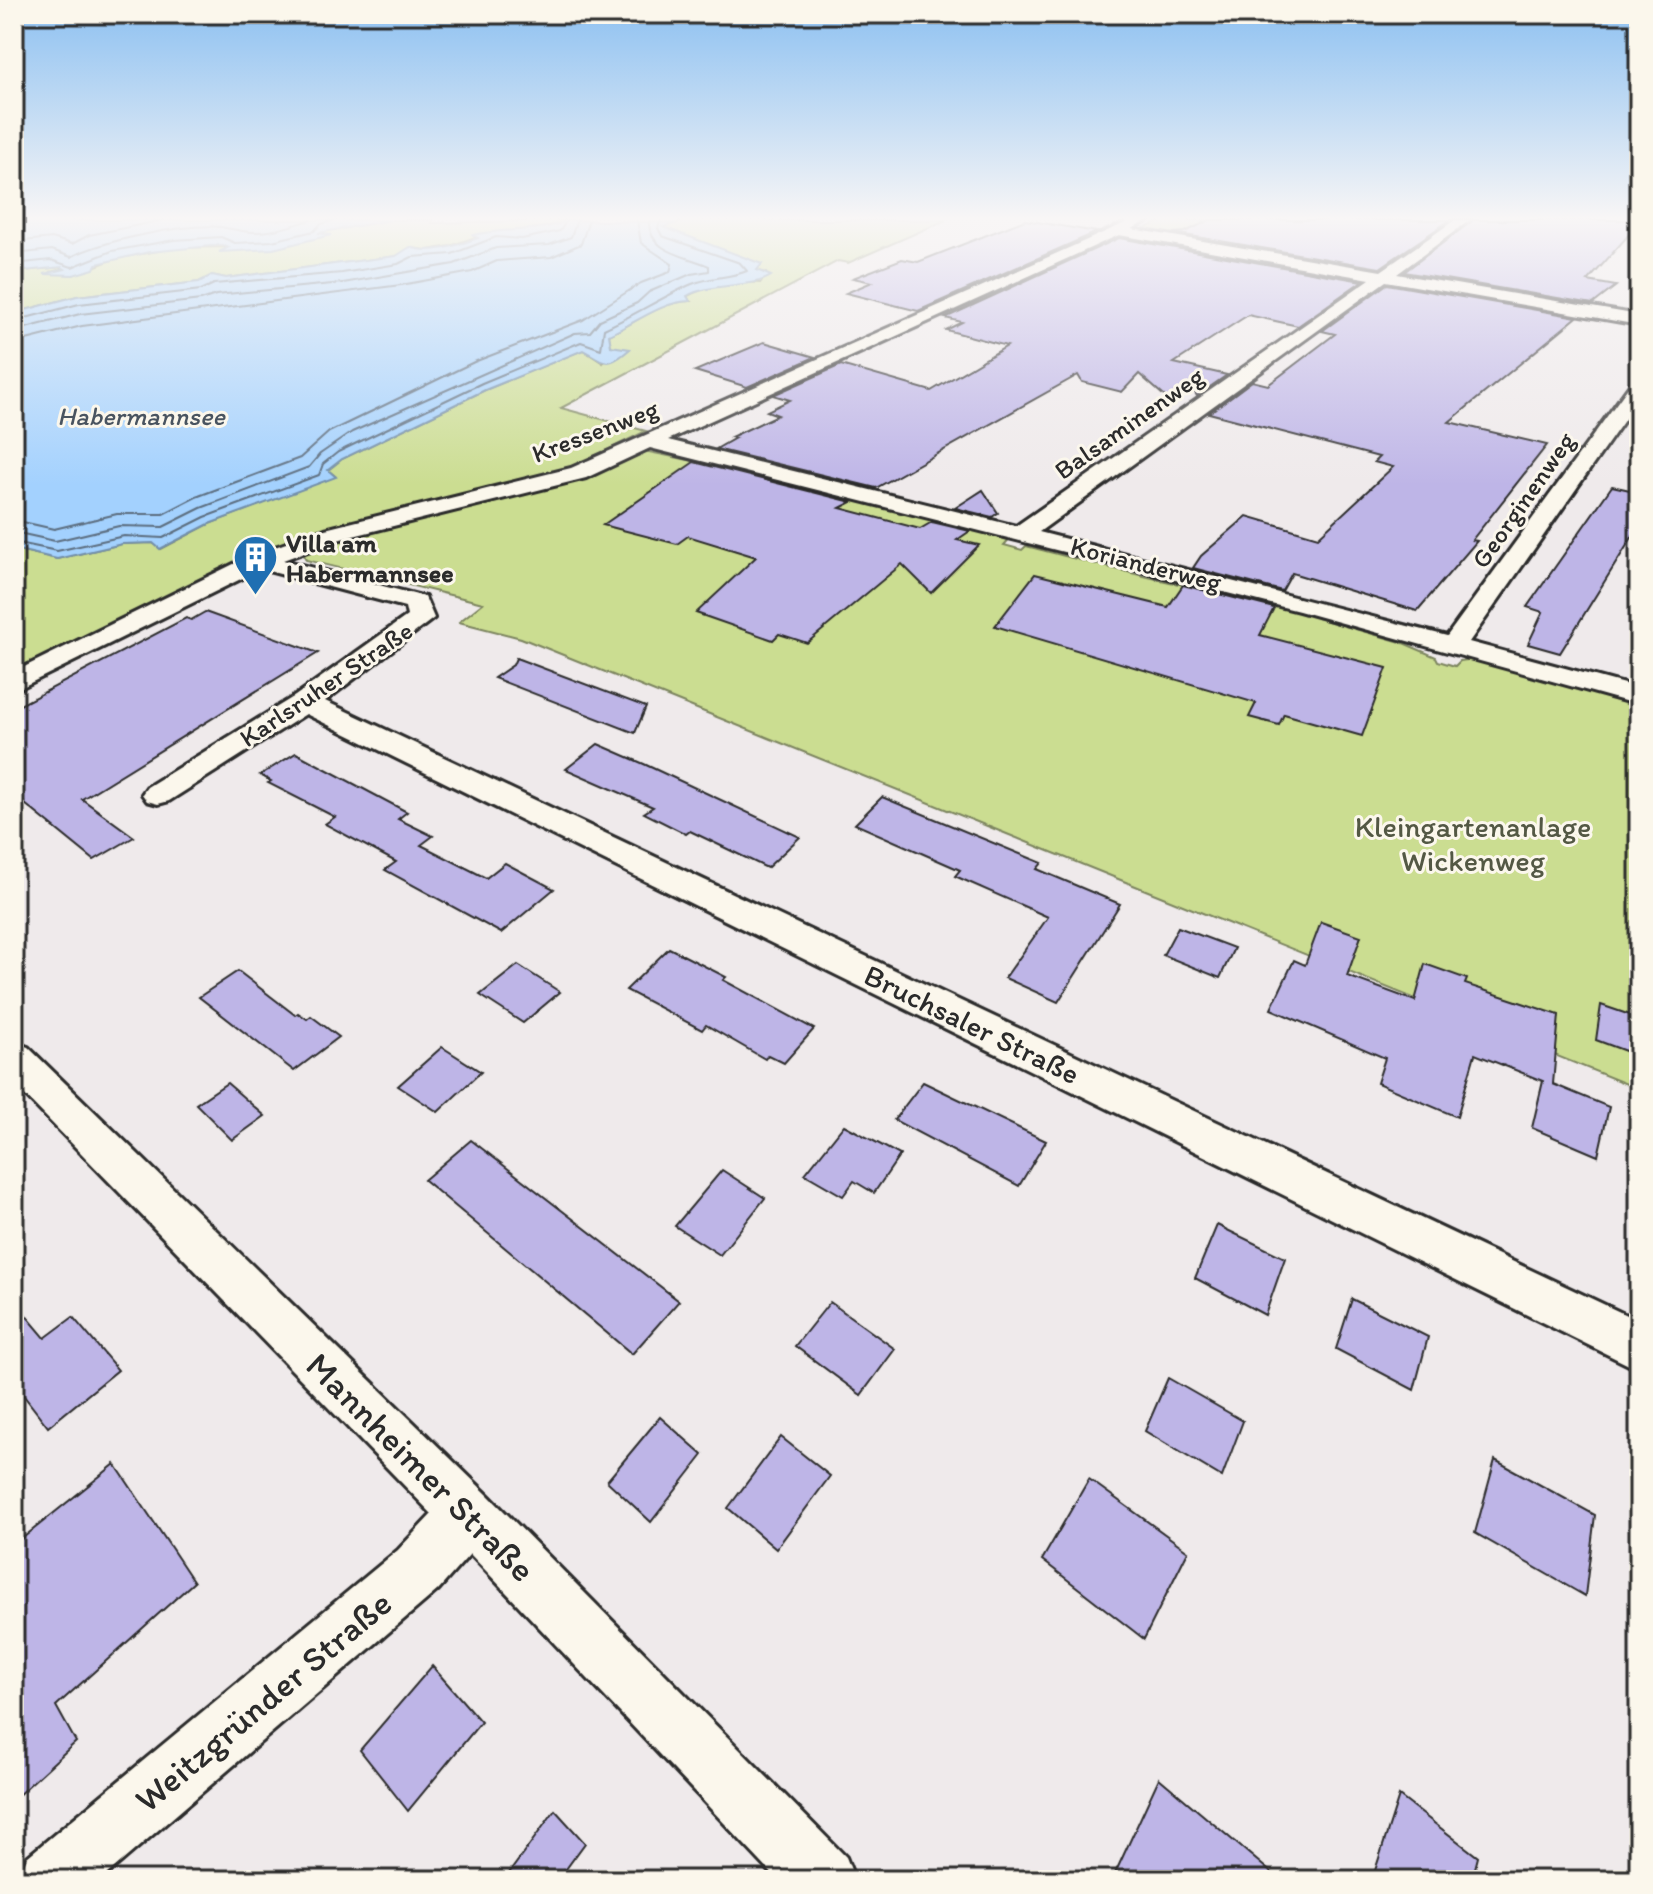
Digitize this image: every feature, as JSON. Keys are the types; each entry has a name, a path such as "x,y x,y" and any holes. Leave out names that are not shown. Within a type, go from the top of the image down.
{"street":[{"name":"Kressenweg","path":"14,683 258,561 333,534 578,473 946,308"},
{"name":"Balsaminenweg","path":"1022,533 1339,308"},
{"path":"1572,308 1639,320"},
{"name":"Georginenweg","path":"1453,646 1639,386"},
{"name":"Korianderweg","path":"650,442 1022,533 1639,697"},
{"name":"Karlsruher Straße","path":"158,794 305,702 421,618 416,602 258,561"},
{"name":"Bruchsaler Straße","path":"305,702 1639,1346"},
{"name":"Mannheimer Straße","path":"14,1058 469,1514 823,1880"},
{"name":"Weitzgründer Straße","path":"50,1880 418,1570 469,1514"}],"green space":[{"path":"749,308 561,408 646,431 567,470 319,533 14,675 14,549 57,559 122,544 153,543 161,549 209,524 335,476 328,470 342,459 485,390 583,350 603,363 611,346 609,335 659,309"},
{"name":"Kleingartenanlage Wickenweg","path":"644,451 778,478 1013,535 1004,545 1022,550 1026,546 1172,583 1274,599 1289,603 1317,618 1401,642 1455,666 1460,661 1474,659 1639,704 1639,1089 521,638 459,622 483,603 306,560 303,552 374,530 575,480"}],"water":[{"name":"Habermannsee","path":"31,308 661,308 609,335 611,346 630,349 617,359 603,361 583,350 485,390 342,459 328,470 336,477 209,524 160,549 153,543 122,544 57,559 14,549 14,313"}],"building":[{"path":"966,308 1323,308 1298,326 1248,315 1174,363 1227,375 1197,396 1192,388 1171,402 1139,374 1122,392 1082,382 1078,375 876,488 716,449 735,438 731,437 778,415 767,411 790,400 773,395 841,365 931,391 1007,346 946,330 962,322 945,318"},
{"path":"1353,308 1527,308 1577,317 1449,422 1547,445 1472,540 1477,541 1417,611 1292,573 1282,591 1193,568 1201,556 1247,516 1318,537 1393,467 1374,462 1379,457 1209,413 1252,381 1268,385 1335,334 1322,331"},
{"path":"764,342 815,357 747,387 695,371"},
{"path":"694,462 852,502 840,508 920,529 932,522 970,531 957,540 979,545 931,593 902,564 807,643 779,634 773,640 696,613 756,557 688,536 677,544 603,525"},
{"path":"1612,486 1639,492 1639,526 1560,653 1528,644 1543,612 1527,607"},
{"path":"983,490 998,513 992,517 955,508"},
{"path":"1035,574 1168,607 1183,585 1274,608 1260,635 1387,668 1362,736 1284,714 1279,725 1249,717 1256,703 995,626"},
{"path":"205,612 318,653 82,799 134,837 94,860 14,795 14,708 186,618 191,620"},
{"path":"516,658 646,707 635,733 494,678 513,665"},
{"path":"598,744 800,837 767,868 690,831 686,834 644,813 653,807 566,769"},
{"path":"296,753 407,812 398,819 433,836 421,845 486,878 505,863 554,889 501,933 385,870 396,862 325,824 335,817 268,783 271,781 260,775"},
{"path":"882,797 1042,863 1037,869 1120,904 1058,1002 1005,978 1048,917 955,876 960,870 855,824"},
{"path":"1321,922 1361,936 1347,976 1415,1001 1425,964 1467,979 1465,984 1559,1015 1553,1084 1609,1107 1598,1156 1532,1128 1543,1081 1475,1054 1457,1117 1377,1083 1385,1058 1271,1009 1294,960 1305,965"},
{"path":"1178,927 1234,948 1220,978 1163,955"},
{"path":"669,948 726,977 723,980 814,1029 784,1063 768,1055 765,1059 706,1025 702,1030 626,990"},
{"path":"518,965 560,992 523,1023 480,995"},
{"path":"238,971 295,1015 298,1013 307,1019 311,1016 339,1037 294,1071 199,997"},
{"path":"1601,1005 1639,1018 1639,1056 1596,1040"},
{"path":"442,1047 481,1072 438,1112 398,1086"},
{"path":"923,1082 1046,1141 1019,1186 894,1120"},
{"path":"227,1083 265,1116 232,1140 196,1104"},
{"path":"844,1125 900,1155 874,1193 854,1181 843,1196 805,1174"},
{"path":"471,1140 679,1301 632,1354 424,1180"},
{"path":"722,1170 765,1198 720,1255 675,1226"},
{"path":"1217,1225 1285,1258 1265,1315 1195,1278"},
{"path":"1352,1299 1428,1337 1414,1390 1336,1349"},
{"path":"14,1301 45,1338 73,1317 118,1370 48,1427 14,1383"},
{"path":"830,1302 895,1349 861,1395 795,1346"},
{"path":"1168,1378 1243,1421 1222,1477 1145,1431"},
{"path":"660,1417 703,1455 651,1522 607,1481"},
{"path":"781,1437 830,1476 776,1549 728,1508"},
{"path":"1495,1460 1595,1515 1585,1596 1475,1533"},
{"path":"115,1464 194,1582 56,1706 76,1742 14,1799 14,1545"},
{"path":"1089,1479 1188,1551 1144,1639 1042,1560"},
{"path":"432,1666 481,1722 408,1811 360,1750"},
{"path":"1159,1778 1280,1880 1112,1880"},
{"path":"1399,1796 1478,1857 1472,1880 1372,1880"},
{"path":"555,1810 585,1843 558,1880 504,1880"}],"place":[{"name":"Villa am Habermannsee","path":"255,597"}]}
